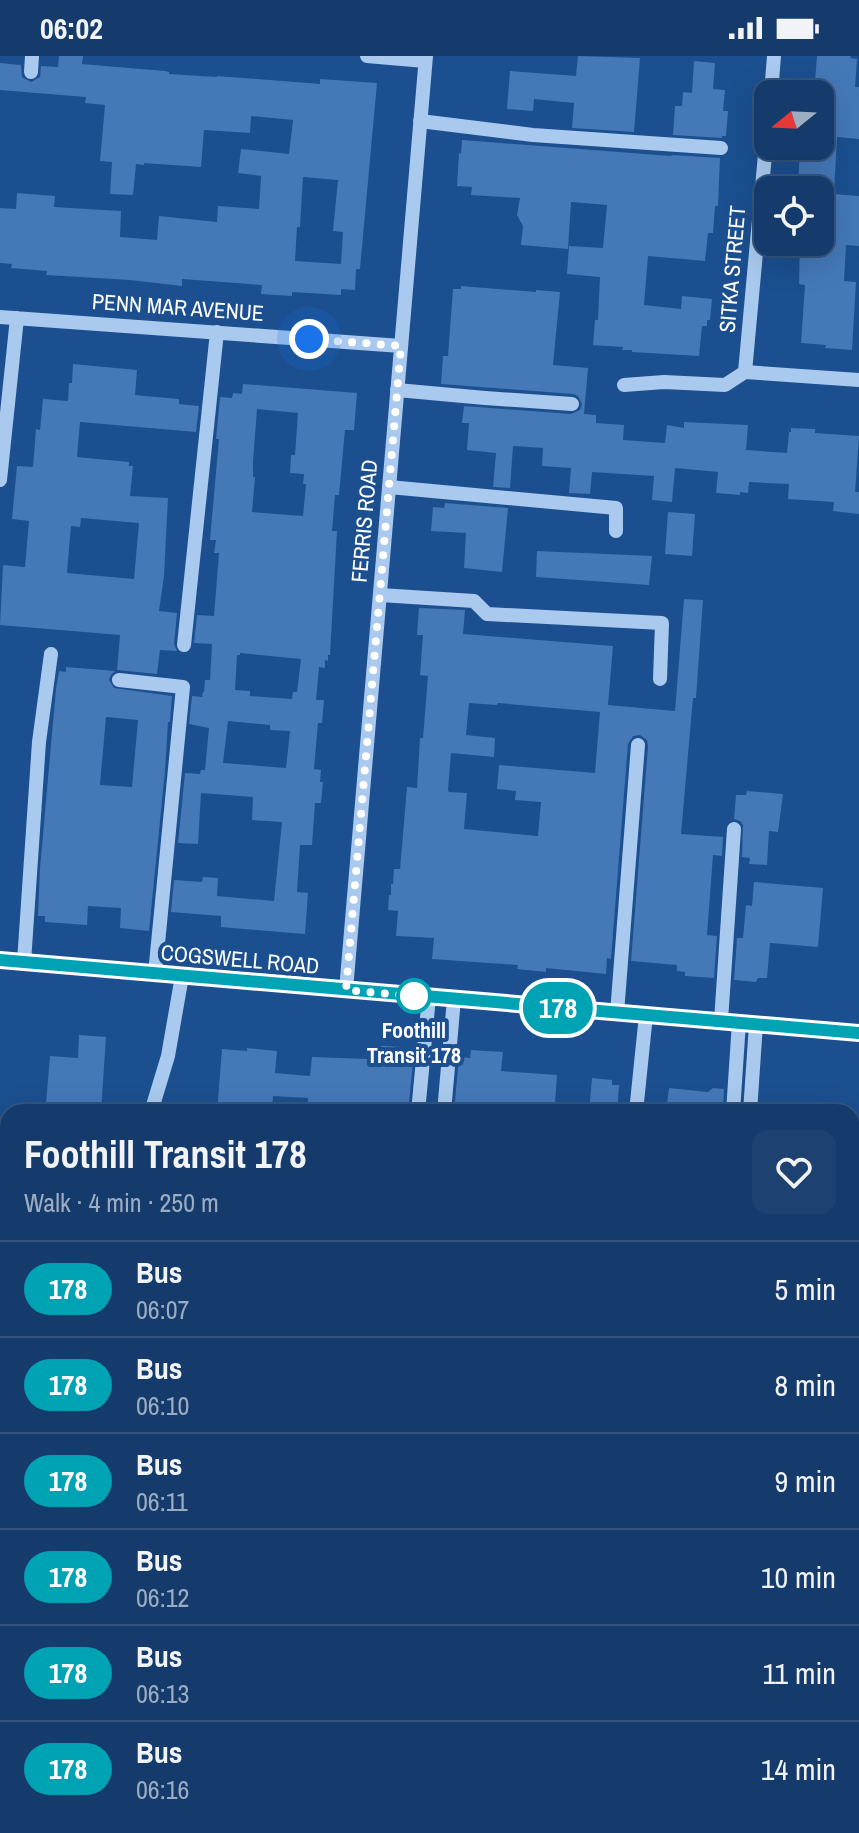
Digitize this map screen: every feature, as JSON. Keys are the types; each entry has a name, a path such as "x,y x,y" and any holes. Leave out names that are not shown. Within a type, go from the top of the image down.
{"street":[{"path":"31,72 32,56"},
{"path":"367,56 426,58"},
{"path":"772,80 774,56"},
{"name":"FERRIS ROAD","path":"346,990 426,58"},
{"path":"420,121 533,135 721,148"},
{"name":"SITKA STREET","path":"745,372 765,160"},
{"name":"PENN MAR AVENUE","path":"0,317 401,346"},
{"path":"0,480 17,318"},
{"path":"184,645 217,332"},
{"path":"624,385 664,382 725,385 745,372 859,380"},
{"path":"397,390 572,404"},
{"path":"389,487 616,508 616,531"},
{"path":"380,595 474,601 487,614 662,623 660,679"},
{"path":"24,962 39,742 51,654"},
{"path":"119,680 183,687 155,974"},
{"path":"617,1013 638,745"},
{"path":"721,1021 734,829"},
{"name":"COGSWELL ROAD","path":"0,960 859,1033"},
{"path":"153,1104 168,1056 182,976"},
{"path":"419,1104 429,997"},
{"path":"445,1104 454,999"},
{"path":"637,1104 646,1015"},
{"path":"734,1104 739,1022"},
{"path":"751,1104 756,1024"}],"building":[{"path":"59,56 83,56 82,64 165,71 169,74 320,84 320,79 377,83 360,269 356,269 355,290 341,289 341,295 261,294 262,285 182,279 182,286 46,275 47,271 11,268 12,264 0,263 0,208 16,209 17,193 55,196 54,207 121,211 120,237 157,240 159,216 217,222 218,206 259,209 261,176 238,173 241,149 289,154 293,120 251,116 250,133 204,130 201,167 136,164 133,195 110,194 112,162 100,161 105,105 85,103 86,97 0,90 0,63 21,65 22,77 31,82 40,77 41,66 58,67","holes":["303,177 338,180 333,231 343,232 341,264 295,261"]},
{"path":"578,56 640,58 634,132 572,128 574,103 534,99 533,111 507,109 510,71 576,76"},
{"path":"817,56 851,56 857,59 855,87 859,87 859,139 837,137 834,192 834,176 799,176 799,160 834,160 834,80 815,80"},
{"path":"694,61 715,63 713,89 725,90 723,111 728,111 726,136 722,138 673,135 675,106 682,106 683,92 692,93"},
{"path":"462,140 720,158 718,206 715,206 713,233 708,233 705,261 648,256 644,305 681,309 682,296 712,299 710,320 707,320 707,326 702,326 699,356 632,352 622,350 623,347 593,345 595,320 598,320 600,277 567,274 569,246 603,248 607,205 571,202 568,249 521,245 523,226 517,215 520,198 471,195 472,187 457,186"},
{"path":"834,194 859,196 859,246 846,245 844,281 856,282 852,350 801,343 805,285 799,284 800,256 834,256"},
{"path":"461,286 560,292 553,365 588,368 584,414 596,415 596,423 624,425 623,440 665,443 667,425 684,428 684,422 748,425 746,450 787,453 791,428 859,436 855,492 859,492 859,514 833,511 834,502 788,499 789,484 749,482 748,493 716,493 718,472 675,468 672,502 652,500 654,476 592,472 590,494 569,493 571,468 542,466 543,448 513,446 510,488 493,487 496,453 467,450 469,423 462,423 464,406 571,414 580,410 582,404 573,394 441,384 443,356 448,356 453,289 461,289"},
{"path":"73,364 137,370 135,395 179,399 179,404 199,406 196,432 80,422 77,457 129,462 129,466 133,466 130,496 168,498 159,611 177,613 174,644 177,651 160,650 157,674 117,670 120,635 0,625 3,565 25,567 29,521 12,519 17,466 33,467 36,429 40,430 43,399 68,401 69,383 72,383","holes":["81,518 139,523 134,579 67,573 71,526 80,527"]},
{"path":"243,384 357,393 354,430 345,430 339,495 335,495 332,531 337,531 330,655 328,661 325,660 325,668 319,667 316,700 324,700 322,723 318,723 314,769 321,770 321,803 315,803 312,845 300,845 297,892 308,893 305,934 221,927 221,916 171,912 174,880 202,882 203,877 218,878 217,896 274,901 282,822 252,820 253,797 201,793 198,844 178,843 185,773 200,774 201,770 205,770 209,728 189,724 192,696 202,697 205,680 210,680 212,644 194,643 197,615 214,616 219,553 214,553 216,540 210,540 220,397 232,398 233,393 242,394","holes":["257,409 298,413 295,455 291,455 290,473 304,474 303,516 252,512","237,655 301,659 297,692 293,692 292,699 250,696 250,691 235,690","228,721 270,725 270,730 290,731 286,768 223,763"]},
{"path":"445,503 508,508 502,572 464,568 466,533 431,531 433,507 444,508"},
{"path":"668,512 695,514 692,556 665,554"},
{"path":"537,551 652,556 649,585 536,577"},
{"path":"684,599 703,600 681,834 723,837 722,856 713,855 707,935 717,936 714,978 685,976 685,972 677,971 677,965 631,961 648,746 647,740 640,735 633,736 628,744 611,959 607,958 606,974 546,968 546,972 517,969 518,965 432,959 434,938 396,936 398,911 388,910 389,895 394,869 400,869 407,787 417,788 428,676 420,675 423,635 417,635 419,608 465,610 463,634 613,646 608,705 675,711","holes":["469,703 600,712 595,773 499,765 497,789 516,791 515,800 541,802 538,836 464,829 467,793 448,790 451,753 494,757 495,738 466,735"]},
{"path":"66,667 115,671 109,680 114,688 172,696 149,931 120,928 121,908 88,906 87,925 45,922 45,916 38,916 56,689 59,671 66,672","holes":["106,717 138,720 132,787 100,785"]},
{"path":"747,791 783,794 778,832 769,831 767,865 749,864 750,858 742,857 743,825 734,819 736,795 746,795"},
{"path":"754,882 823,888 818,947 770,943 767,978 758,978 756,982 734,980 737,938 743,938 746,905 752,906"},
{"path":"79,1035 106,1037 102,1104 46,1104 50,1056 78,1058"},
{"path":"369,1045 402,1047 401,1052 414,1053 409,1104 308,1104 308,1098 273,1096 272,1104 218,1104 222,1049 277,1051 275,1073 310,1076 312,1057 368,1059"},
{"path":"471,1050 503,1052 501,1071 557,1075 555,1103 455,1104 459,1057 470,1058"},
{"path":"592,1078 612,1080 612,1085 619,1085 618,1104 590,1104"},
{"path":"669,1088 708,1092 713,1088 724,1089 723,1104 667,1104"}],"bus line":[{"name":"178","path":"0,960 859,1033"}],"place":[{"name":"Foothill Transit 178","path":"414,996"}],"route":[{"path":"309,339 401,346 346,990 414,996"}]}
